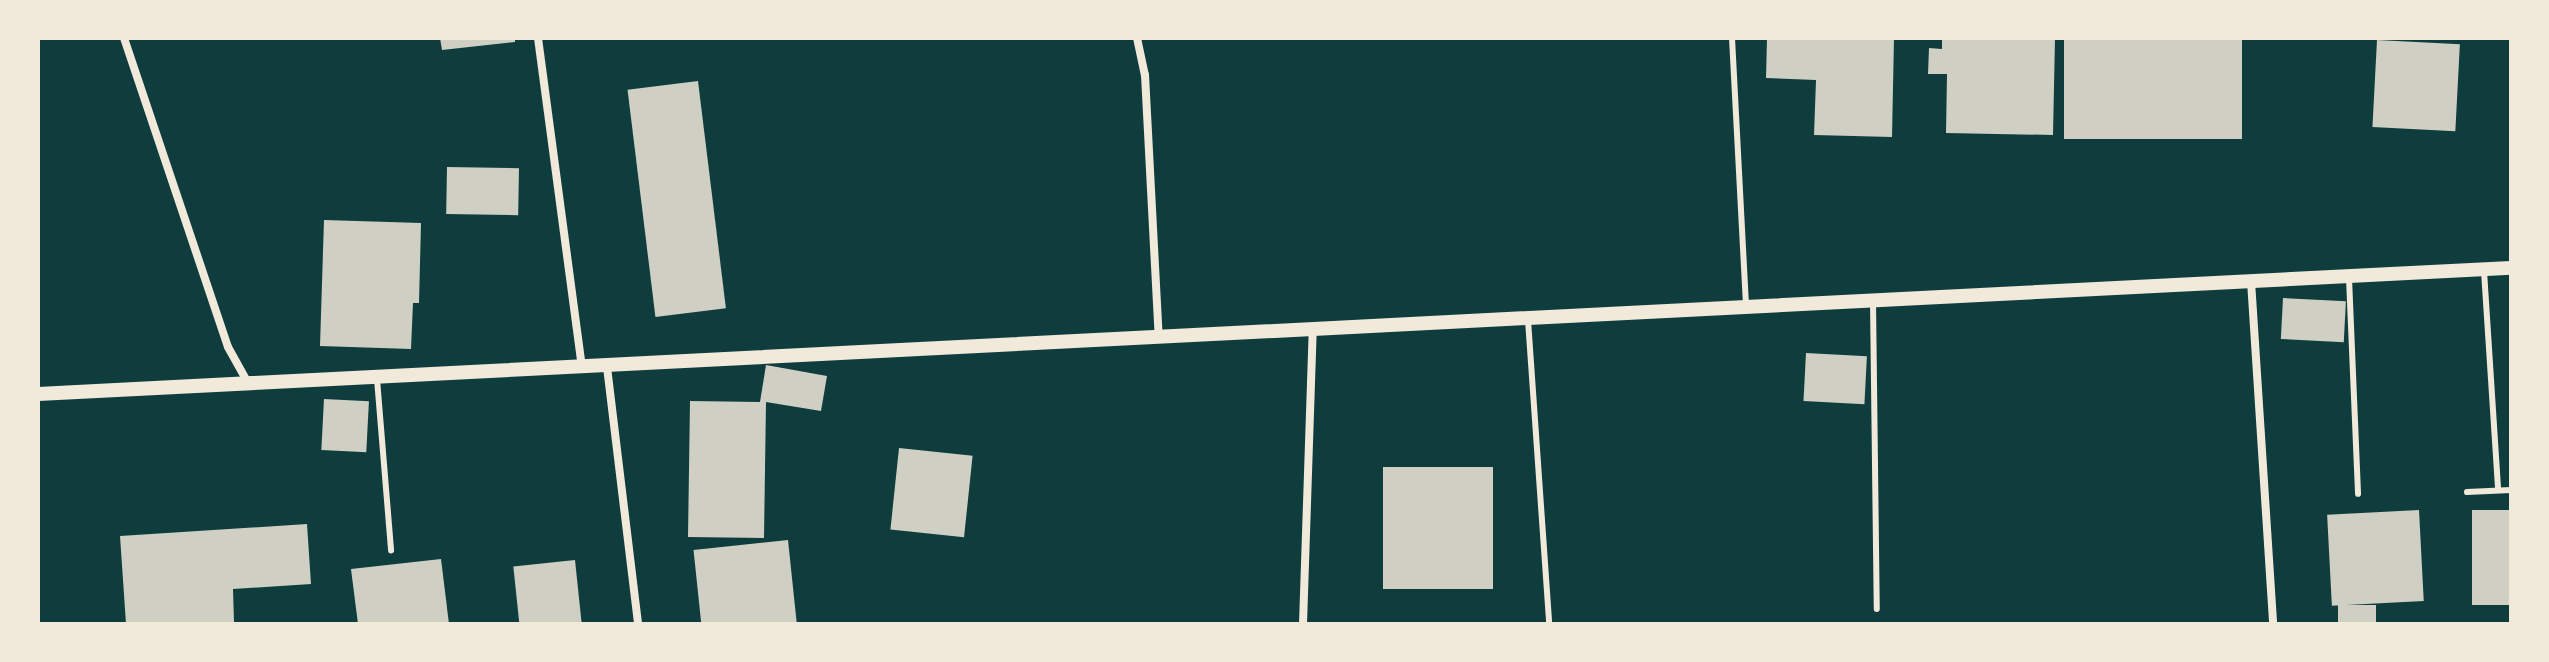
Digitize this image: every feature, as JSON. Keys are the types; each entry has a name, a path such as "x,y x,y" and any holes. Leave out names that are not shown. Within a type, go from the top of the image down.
{"street":[{"path":"124,38 228,347 249,386"},
{"path":"538,38 582,368"},
{"path":"1137,38 1145,75 1159,338"},
{"path":"38,394 249,386 2511,268"},
{"path":"2251,281 2273,624"},
{"path":"1303,624 1313,330"},
{"path":"607,367 638,624"}],"lane":[{"path":"1732,38 1746,307"},
{"path":"2484,269 2498,490"},
{"path":"2348,276 2358,494"},
{"path":"1873,301 1877,609"},
{"path":"1528,319 1549,624"},
{"path":"377,379 391,550"},
{"path":"2467,492 2511,490"}],"building":[{"path":"440,38 515,38 515,42 442,50"},
{"path":"1767,38 1894,38 1892,137 1814,135 1816,80 1766,78"},
{"path":"1942,38 2055,38 2053,135 1946,133 1947,74 1928,74 1929,48 1942,49"},
{"path":"2064,38 2242,38 2242,139 2064,139"},
{"path":"2377,40 2460,44 2455,131 2372,127"},
{"path":"698,81 726,308 655,317 628,90"},
{"path":"447,167 519,168 518,215 446,214"},
{"path":"324,220 421,223 419,303 413,303 411,349 320,346"},
{"path":"2283,298 2346,301 2344,342 2281,339"},
{"path":"1806,353 1867,356 1864,404 1803,401"},
{"path":"766,365 827,376 821,411 766,402 764,538 688,537 690,401 760,402"},
{"path":"324,399 369,401 366,452 321,450"},
{"path":"899,448 973,456 964,537 890,530"},
{"path":"1383,467 1493,467 1493,589 1383,589"},
{"path":"2419,510 2424,601 2332,606 2327,515"},
{"path":"2472,510 2511,510 2511,605 2472,605"},
{"path":"307,524 311,584 233,589 234,622 126,624 120,536"},
{"path":"788,540 797,624 701,624 694,550"},
{"path":"441,559 449,624 358,624 351,569"},
{"path":"575,560 582,624 519,624 513,566"},
{"path":"2338,605 2376,605 2376,624 2338,624"}]}
